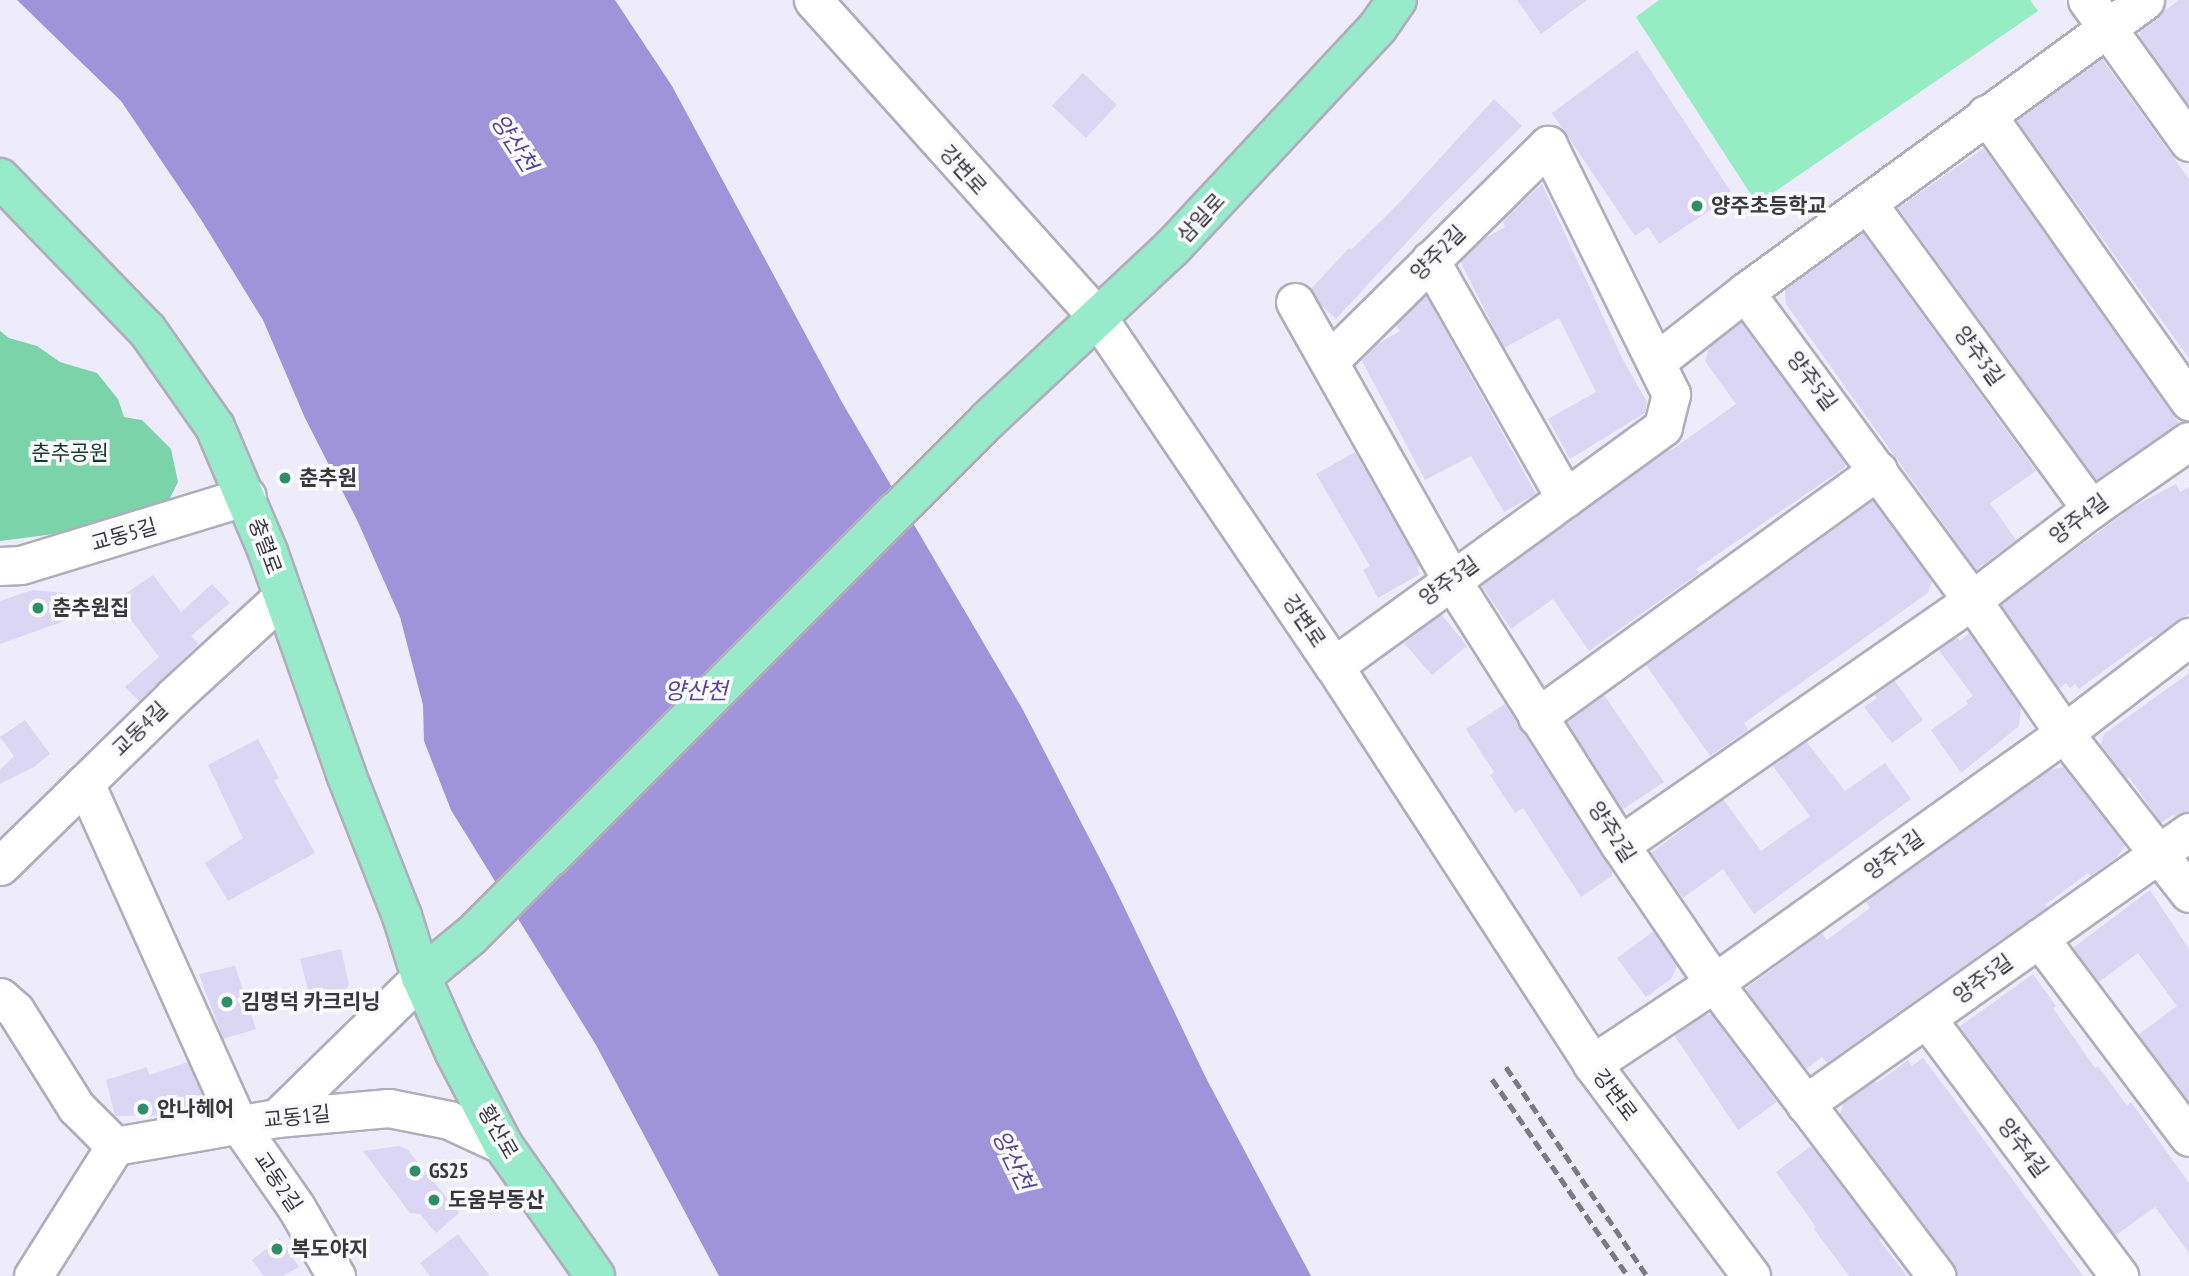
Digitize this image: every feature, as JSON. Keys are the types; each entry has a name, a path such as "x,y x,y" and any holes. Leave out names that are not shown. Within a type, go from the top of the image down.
{"main road":[{"name":"삼일로","path":"421,977 472,935 981,427 1171,250 1378,27 1397,0"},
{"name":"충렬로","path":"0,178 147,330 215,427 247,496 346,774 402,916 421,977"},
{"name":"황산로","path":"421,977 455,1053 503,1145 594,1276"}],"street":[{"name":"강변로","path":"813,0 877,75 1098,318 1334,666 1592,1064 1751,1276"},
{"path":"1657,361 1745,292 1868,204 1986,114 2097,14 2145,0"},
{"path":"2097,14 2189,142"},
{"path":"1986,114 2189,401"},
{"name":"양주3길","path":"1334,666 1663,427 1671,394 1548,145"},
{"name":"양주2길","path":"1329,361 1548,145"},
{"name":"양주3길","path":"1868,204 2091,509"},
{"path":"1430,260 1565,498"},
{"name":"양주5길","path":"1745,292 1878,470 2064,733 2160,852 2189,893"},
{"name":"양주2길","path":"1295,302 1451,579 1620,845 1714,983 1936,1276"},
{"name":"양주4길","path":"1972,600 2091,509 2189,441"},
{"path":"1537,717 1878,470"},
{"name":"교동5길","path":"0,566 21,565 247,496"},
{"name":"교동4길","path":"0,866 283,596"},
{"path":"1620,845 1972,600"},
{"name":"양주1길","path":"1592,1064 1714,983 2064,733 2189,637"},
{"name":"교동2길","path":"85,783 239,1125 296,1207 336,1276"},
{"name":"양주5길","path":"1805,1104 2189,832"},
{"path":"2039,938 2189,1137"},
{"path":"277,1118 421,977"},
{"path":"0,996 15,1010 76,1107 115,1146 33,1276"},
{"name":"양주4길","path":"1927,1019 2119,1276"},
{"name":"교동1길","path":"115,1146 277,1118 403,1109 449,1120 503,1145"}],"green space":[{"path":"1659,0 2030,0 2038,11 1757,204 1636,17"},
{"name":"춘추공원","path":"0,331 9,338 37,346 60,362 97,373 118,399 124,417 142,420 171,449 178,482 169,500 120,521 85,530 0,541"}],"water":[{"name":"양산천","path":"17,0 615,0 672,86 843,404 1023,710 1114,886 1206,1078 1311,1276 719,1276 596,1045 451,810 424,741 423,705 400,617 357,520 305,418 263,320 200,218 121,101"}],"building":[{"path":"1517,0 1587,0 1541,34"},
{"path":"2179,0 2189,0 2189,106 2140,37 2141,29"},
{"path":"1637,50 1733,195 1659,244 1648,227 1635,236 1552,113"},
{"path":"2102,59 2189,179 2189,358 2016,120"},
{"path":"1083,73 1117,105 1086,138 1052,106"},
{"path":"1494,99 1522,126 1431,216 1336,319 1321,305 1311,289 1349,248 1351,250 1400,202"},
{"path":"1984,148 2179,423 2096,480 1898,208"},
{"path":"1542,184 1623,360 1647,402 1645,413 1570,459 1548,419 1596,392 1559,318 1504,348 1460,261 1482,240 1505,227 1502,220"},
{"path":"1863,233 2036,471 1990,503 2016,540 1976,570 1786,304 1785,289"},
{"path":"1426,295 1536,494 1504,512 1471,456 1425,480 1361,359 1374,346 1400,331 1396,325"},
{"path":"1741,322 1846,464 1844,468 1696,569 1699,573 1589,651 1553,599 1511,629 1481,585 1736,404 1705,361 1710,346"},
{"path":"1355,452 1420,566 1417,568 1420,574 1378,598 1363,570 1370,566 1316,474"},
{"path":"2176,484 2180,492 2189,487 2189,614 2153,638 2151,636 2079,689 2075,684 2070,688 2066,683 2059,689 2001,605 2131,508"},
{"path":"1873,501 1932,581 1928,593 1744,723 1748,730 1710,756 1646,665"},
{"path":"153,575 181,612 212,584 230,603 191,636 199,644 139,701 125,687 159,657 116,600"},
{"name":"춘추원집","path":"32,590 65,593 70,619 0,644 0,601"},
{"path":"1441,614 1467,646 1432,675 1404,643"},
{"path":"1969,633 2021,708 2019,726 1961,773 1931,730 1968,704 1966,701 1973,696 1938,649 1956,636 1960,641"},
{"path":"2189,673 2189,811 2175,816 2174,814 2161,823 2129,777 2127,779 2101,745 2104,734"},
{"path":"1894,680 1923,720 1892,743 1864,707 1877,698 1874,694"},
{"path":"1604,695 1664,782 1622,810 1566,722"},
{"path":"1505,704 1612,871 1612,876 1581,897 1523,808 1515,813 1490,775 1494,772 1466,729"},
{"path":"25,720 50,754 34,767 0,784 0,770 14,756 0,737"},
{"path":"258,739 279,778 274,780 315,853 228,901 205,863 243,838 208,765"},
{"path":"1806,741 1845,791 1885,763 1911,799 1754,914 1723,869 1683,898 1651,853 1723,799 1761,851 1810,816 1773,766"},
{"path":"2064,767 2125,846 2116,858 2091,876 2088,873 2045,905 2047,907 1827,1063 1822,1057 1806,1069 1745,989 1822,933 1827,940 1870,908 1865,901 2048,770"},
{"path":"2150,890 2189,949 2189,1102 2138,1035 2177,1006 2138,953 2099,982 2073,948"},
{"path":"1654,931 1677,966 1671,979 1646,997 1617,958"},
{"path":"341,949 349,985 342,994 312,1004 300,959"},
{"name":"김명덕 카크리닝","path":"235,966 256,1029 223,1039 199,974"},
{"path":"2033,974 2095,1068 2098,1066 2127,1106 2131,1102 2189,1183 2189,1253 2155,1207 2115,1236 1959,1027"},
{"path":"1704,1015 1712,1015 1777,1102 1738,1130 1674,1035"},
{"path":"1923,1058 2083,1276 1957,1276 1953,1263 1840,1114 1844,1102 1875,1080 1877,1083 1908,1060 1912,1066"},
{"path":"188,1062 209,1109 171,1115 115,1116 106,1080 147,1067 149,1075"},
{"path":"399,1146 407,1149 459,1213 436,1233 420,1214 410,1213 363,1151"},
{"path":"1811,1146 1907,1276 1849,1276 1814,1229 1816,1227 1776,1172"},
{"path":"458,1234 490,1276 430,1276 420,1263"},
{"name":"복도야지","path":"280,1238 299,1267 283,1276 264,1276 252,1260"}],"railway":[{"path":"1506,1067 1647,1276"},
{"path":"1492,1079 1628,1276"}],"place":[{"name":"양주초등학교","path":"1697,206"},
{"name":"춘추원","path":"285,478"},
{"name":"춘추원집","path":"38,608"},
{"name":"김명덕 카크리닝","path":"227,1002"},
{"name":"안나헤어","path":"143,1109"},
{"name":"GS25","path":"415,1171"},
{"name":"도움부동산","path":"434,1200"},
{"name":"복도야지","path":"277,1249"}]}
